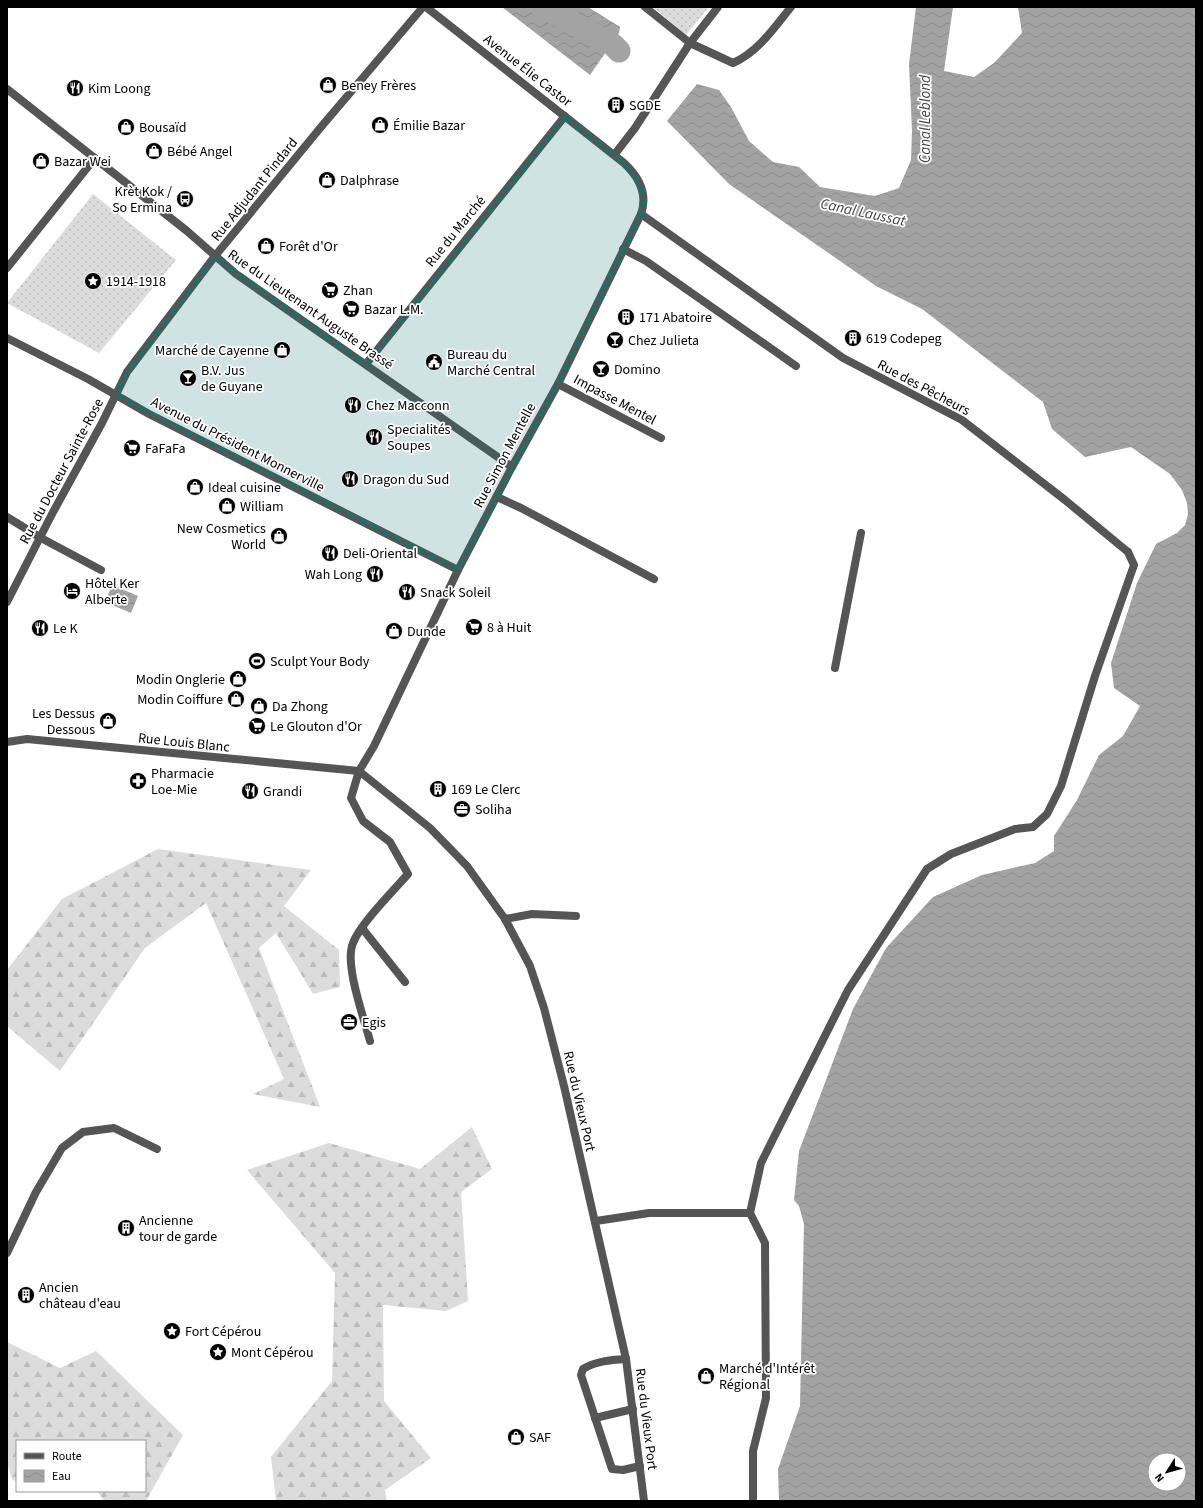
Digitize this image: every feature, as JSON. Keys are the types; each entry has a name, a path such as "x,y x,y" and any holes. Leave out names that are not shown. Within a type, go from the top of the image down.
{"street":[{"name":"Rue Adjudant Pindard","path":"116,395 126,372 216,256 321,127 423,7"},
{"name":"Avenue Élie Castor","path":"426,7 614,154"},
{"path":"645,7 690,43 733,63 744,58 764,40 791,7"},
{"path":"614,154 635,128 690,43 718,7"},
{"name":"Rue du Lieutenant Auguste Brassé","path":"7,89 187,231 236,274 512,466"},
{"name":"Rue du Marché","path":"366,364 565,116"},
{"name":"Rue Simon Mentelle","path":"362,928 408,874 390,842 362,822 351,798 359,771 381,732 458,570 512,466 558,384 641,214 644,204 641,187 629,168 614,154"},
{"path":"7,268 95,158"},
{"name":"Rue des Pêcheurs","path":"641,214 843,358 962,420 1059,495 1128,552 1134,565 1095,676 1061,786 1047,814 1033,827 1015,830 951,854 927,869 848,990 760,1163 750,1213"},
{"path":"623,250 646,261 796,366"},
{"name":"Avenue du Président Monnerville","path":"7,338 88,378 149,414 458,570"},
{"name":"Impasse Mentel","path":"558,384 661,438"},
{"name":"Rue du Docteur Sainte-Rose","path":"7,602 116,395"},
{"path":"496,497 521,508 654,579"},
{"path":"7,517 41,538 101,570"},
{"path":"835,668 861,532"},
{"name":"Rue Louis Blanc","path":"7,742 27,739 359,771"},
{"name":"Rue du Vieux Port","path":"359,771 430,828 467,866 505,919 530,966 544,1008 596,1221 626,1359 634,1409 644,1501"},
{"path":"505,919 532,914 576,916"},
{"path":"370,1041 351,969 352,944 362,928 405,982"},
{"path":"7,1252 36,1192 62,1148 83,1132 114,1128 157,1149"},
{"path":"596,1221 649,1213 750,1213 765,1243 766,1398 753,1451 753,1501"},
{"path":"626,1359 600,1362 583,1369 581,1375 612,1469 623,1470 640,1466"},
{"path":"595,1418 634,1409"}],"highlighted area":[{"path":"565,116 624,163 641,187 644,204 641,214 558,384 458,570 116,395 127,372 215,256 366,364"}],"green space":[{"path":"653,7 709,7 686,35"},
{"path":"93,194 176,260 99,353 7,303"},
{"path":"158,849 311,870 284,906 339,950 340,987 313,994 276,933 259,948 320,1107 253,1094 284,1079 206,903 145,948 60,1071 7,1026 7,970 62,899"},
{"path":"472,1127 492,1169 461,1192 468,1301 446,1311 383,1305 384,1401 431,1458 385,1490 387,1501 276,1501 271,1457 332,1381 335,1273 247,1170 329,1143 420,1169"},
{"path":"7,1342 60,1368 96,1351 183,1435 146,1501 104,1501 98,1492 146,1492 146,1440 16,1440 16,1481 12,1479 7,1463"}],"water":[{"path":"502,7 588,7 620,27 619,33 590,75"},
{"name":"Canal Leblond","path":"916,7 953,7 944,71 974,77 994,63 1022,33 1018,7 1196,7 1196,1501 779,1501 778,1469 800,1406 804,1224 799,1206 794,1200 799,1151 853,1009 886,948 933,897 982,875 1035,863 1054,851 1054,836 1077,800 1099,755 1123,736 1140,706 1114,688 1111,663 1137,583 1156,544 1177,533 1185,525 1188,514 1187,503 1182,490 1170,474 1131,447 1085,457 1052,429 1043,402 922,309 876,286 729,184 667,121 697,84 719,90 731,107 749,141 773,162 799,167 820,187 875,196 899,188 911,160 912,131 909,64"},
{"path":"112,585 138,596 131,613 105,602"}],"waterway":[{"name":"Canal Laussat","path":"542,7 612,44 619,51"}],"place":[{"name":"Beney Frères","path":"328,85"},
{"name":"Kim Loong","path":"75,88"},
{"name":"SGDE","path":"616,105"},
{"name":"Émilie Bazar","path":"380,125"},
{"name":"Bousaïd","path":"126,127"},
{"name":"Bébé Angel","path":"154,151"},
{"name":"Bazar Wei","path":"41,161"},
{"name":"Dalphrase","path":"327,180"},
{"name":"Krèt Kok / So Ermina","path":"185,199"},
{"name":"Forêt d'Or","path":"266,246"},
{"name":"1914-1918","path":"93,281"},
{"name":"Zhan","path":"330,290"},
{"name":"Bazar L.M.","path":"351,309"},
{"name":"171 Abatoire","path":"626,317"},
{"name":"619 Codepeg","path":"853,338"},
{"name":"Chez Julieta","path":"615,340"},
{"name":"Marché de Cayenne","path":"282,350"},
{"name":"Bureau du Marché Central","path":"434,362"},
{"name":"Domino","path":"601,369"},
{"name":"B.V. Jus de Guyane","path":"188,378"},
{"name":"Chez Macconn","path":"353,405"},
{"name":"Specialités Soupes","path":"374,437"},
{"name":"FaFaFa","path":"132,448"},
{"name":"Dragon du Sud","path":"350,479"},
{"name":"Ideal cuisine","path":"195,487"},
{"name":"William","path":"227,506"},
{"name":"New Cosmetics World","path":"279,536"},
{"name":"Deli-Oriental","path":"330,553"},
{"name":"Wah Long","path":"375,574"},
{"name":"Hôtel Ker Alberte","path":"72,591"},
{"name":"Snack Soleil","path":"407,592"},
{"name":"8 à Huit","path":"474,627"},
{"name":"Le K","path":"40,628"},
{"name":"Dunde","path":"394,631"},
{"name":"Sculpt Your Body","path":"257,661"},
{"name":"Modin Onglerie","path":"238,679"},
{"name":"Modin Coiffure","path":"236,699"},
{"name":"Da Zhong","path":"259,706"},
{"name":"Les Dessus Dessous","path":"108,721"},
{"name":"Le Glouton d'Or","path":"257,726"},
{"name":"Pharmacie Loe-Mie","path":"138,781"},
{"name":"169 Le Clerc","path":"438,789"},
{"name":"Grandi","path":"250,791"},
{"name":"Soliha","path":"462,809"},
{"name":"Egis","path":"349,1022"},
{"name":"Ancienne tour de garde","path":"126,1228"},
{"name":"Ancien château d'eau","path":"26,1295"},
{"name":"Fort Cépérou","path":"172,1331"},
{"name":"Mont Cépérou","path":"218,1352"},
{"name":"Marché d'Intérêt Régional","path":"706,1376"},
{"name":"SAF","path":"516,1437"}]}
